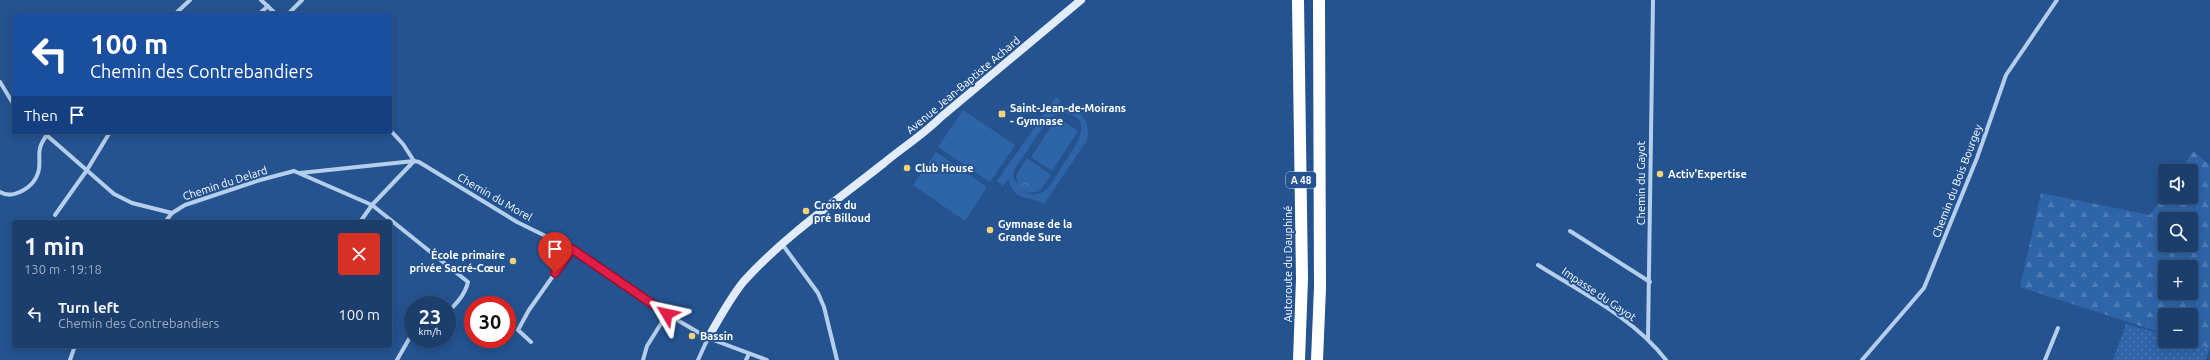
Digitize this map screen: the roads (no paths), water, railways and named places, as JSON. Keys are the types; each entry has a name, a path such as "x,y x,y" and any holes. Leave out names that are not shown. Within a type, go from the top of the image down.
{"highway":[{"name":"Autoroute du Dauphiné","path":"1298,0 1302,279 1299,360"},
{"name":"A 48","path":"1317,360 1320,288 1319,0"}],"street":[{"path":"177,12 190,0"},
{"path":"262,0 274,12"},
{"path":"290,12 302,0"},
{"name":"Avenue Jean-Baptiste Achard","path":"708,338 744,282 781,244 901,149 926,132 941,117 1081,0"},
{"name":"Chemin du Gayot","path":"1648,339 1653,0"},
{"name":"Chemin du Bois Bourgey","path":"1862,360 1924,288 1977,158 2006,75 2057,0"},
{"path":"262,12 268,6"},
{"path":"0,82 12,102"},
{"path":"392,132 404,144 414,161"},
{"path":"0,192 5,195 12,195 26,188 38,175 41,159 40,149 48,134 114,194 132,203 172,213 167,220"},
{"path":"55,215 87,170 109,134"},
{"path":"300,173 414,161"},
{"path":"361,220 372,205 414,161"},
{"name":"Chemin du Morel","path":"414,161 517,222 572,249 667,314 708,338 767,360"},
{"name":"Chemin du Delard","path":"172,213 185,205 260,180 294,171 372,205 391,220"},
{"name":"Chemin du Delard","path":"392,221 468,282 456,305"},
{"path":"1570,231 1650,282"},
{"path":"781,244 818,293 837,360"},
{"path":"531,342 518,330 529,310 572,249"},
{"name":"Impasse du Gayot","path":"1538,265 1613,313 1648,339"},
{"path":"643,360 647,346 667,314"},
{"path":"2045,360 2058,328"},
{"path":"698,360 708,338"},
{"path":"1648,339 1664,359"},
{"path":"70,360 74,348"},
{"path":"397,360 404,348"},
{"path":"746,360 749,354"}],"place":[{"name":"Saint-Jean-de-Moirans - Gymnase","path":"1002,114"},
{"name":"Club House","path":"907,168"},
{"name":"Activ'Expertise","path":"1660,174"},
{"name":"Croix du pré Billoud","path":"806,211"},
{"name":"Gymnase de la Grande Sure","path":"990,230"},
{"name":"École primaire privée Sacré-Cœur","path":"513,261"},
{"name":"Bassin","path":"692,336"}]}
